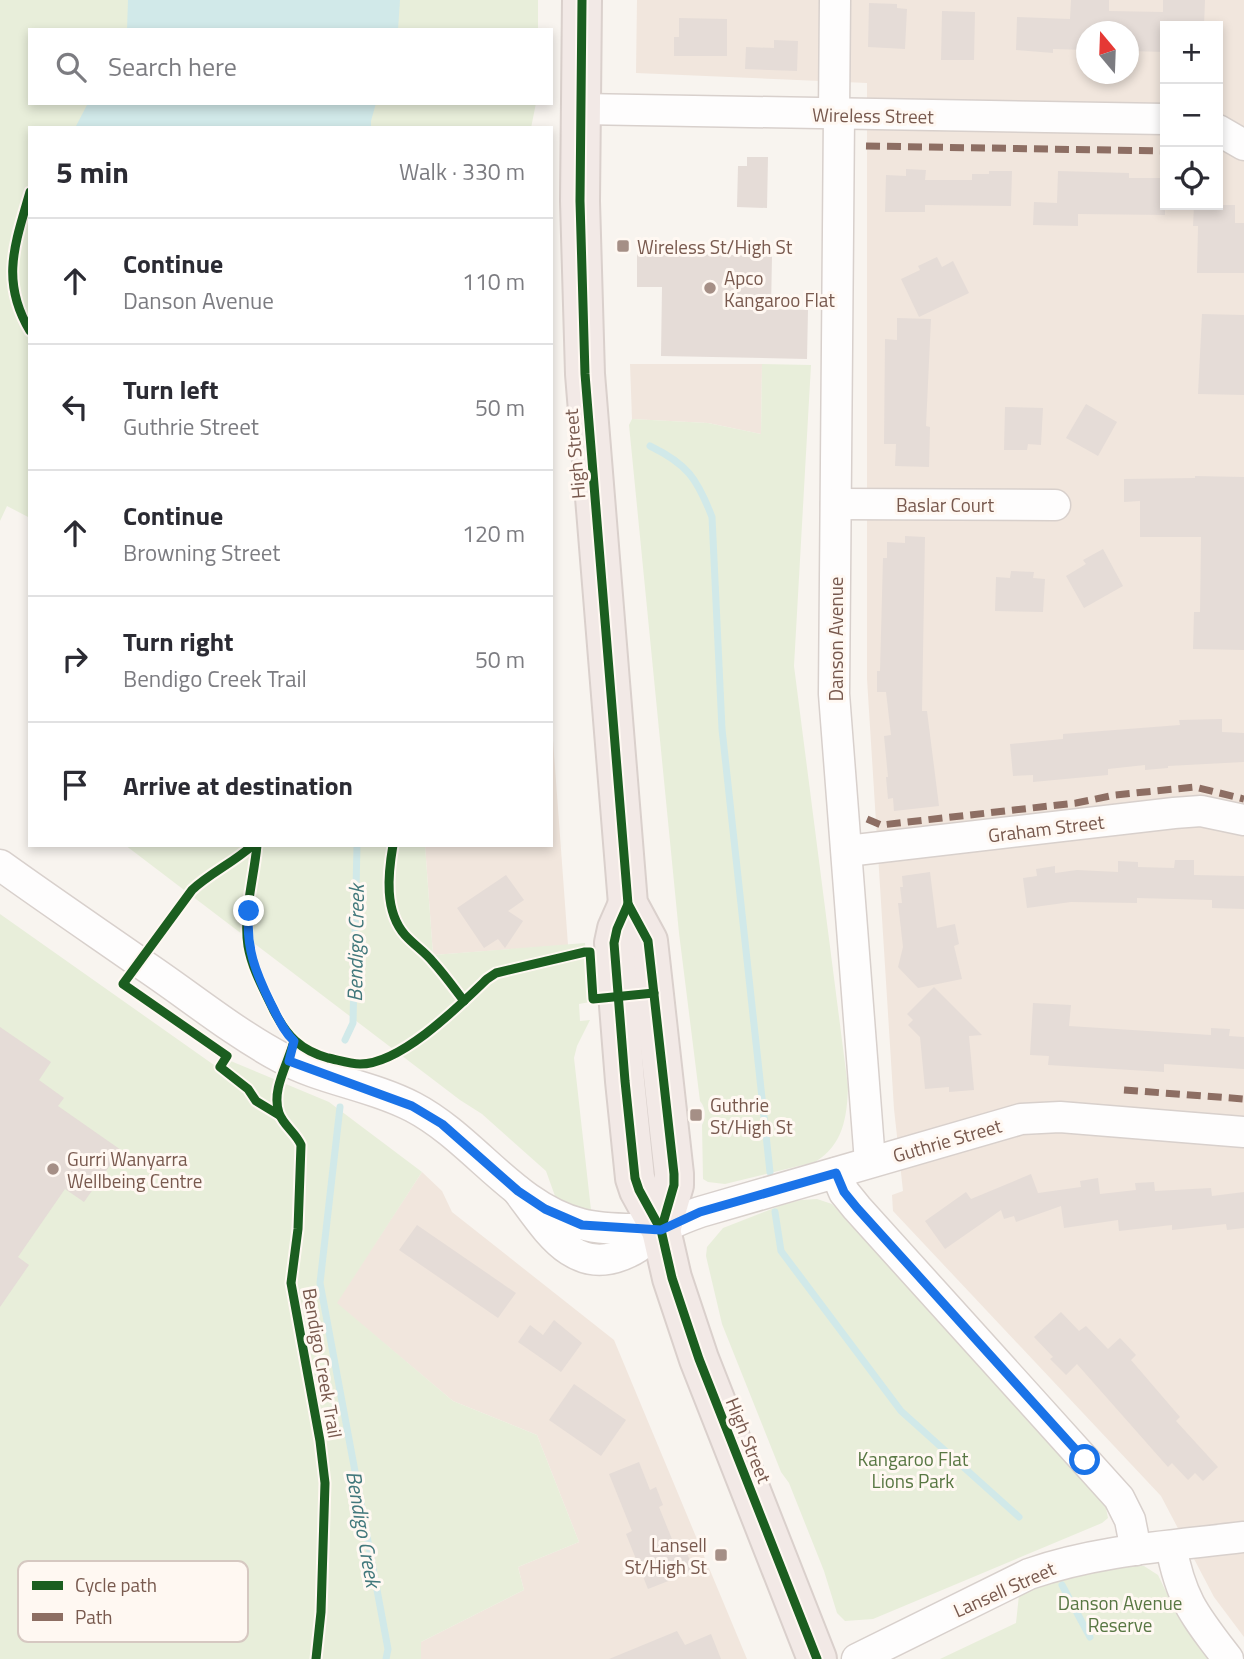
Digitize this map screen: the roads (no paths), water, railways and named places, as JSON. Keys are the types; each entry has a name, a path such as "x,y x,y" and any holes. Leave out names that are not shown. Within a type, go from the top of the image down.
{"highway":[{"name":"High Street","path":"582,0 580,214 585,374 628,904 649,941 674,1174 674,1185 661,1230 672,1278 699,1359 817,1659"}],"street":[{"name":"Danson Avenue","path":"835,0 837,115 834,694 870,1162"},
{"name":"Wireless Street","path":"581,109 1160,119"},
{"path":"1223,133 1244,145"},
{"name":"Baslar Court","path":"836,504 1055,505"},
{"name":"Graham Street","path":"847,851 1174,813 1201,811 1244,820"},
{"path":"0,865 209,1012 282,1059 386,1095 412,1106 442,1124 518,1191 545,1209 582,1225 661,1230"},
{"name":"Guthrie Street","path":"661,1230 700,1212 1021,1119 1059,1117 1244,1132"},
{"path":"836,1173 844,1192 857,1208 1119,1498 1130,1520 1136,1550"},
{"name":"Lansell Street","path":"857,1659 1029,1574 1073,1560 1244,1537"},
{"path":"1171,1546 1178,1578 1188,1604 1228,1659"}],"water":[{"path":"128,0 400,0 398,28 127,28"},
{"path":"87,105 375,105 371,126 76,126"}],"waterway":[{"path":"650,446 682,466 696,482 712,517 722,729 770,1172"},
{"name":"Bendigo Creek","path":"345,1040 353,1023 357,847"},
{"name":"Bendigo Creek","path":"340,1107 320,1283 388,1649 386,1659"},
{"path":"775,1212 781,1251 901,1411 1019,1517"},
{"path":"1062,1585 1090,1637"}],"place":[{"name":"Wireless St/High St","path":"623,246"},
{"name":"Apco Kangaroo Flat","path":"710,288"},
{"name":"Guthrie St/High St","path":"696,1115"},
{"name":"Gurri Wanyarra Wellbeing Centre","path":"53,1169"},
{"name":"Lansell St/High St","path":"721,1555"}],"park label":[{"name":"Kangaroo Flat Lions Park","path":"913,1469"},
{"name":"Danson Avenue Reserve","path":"1120,1613"}]}
